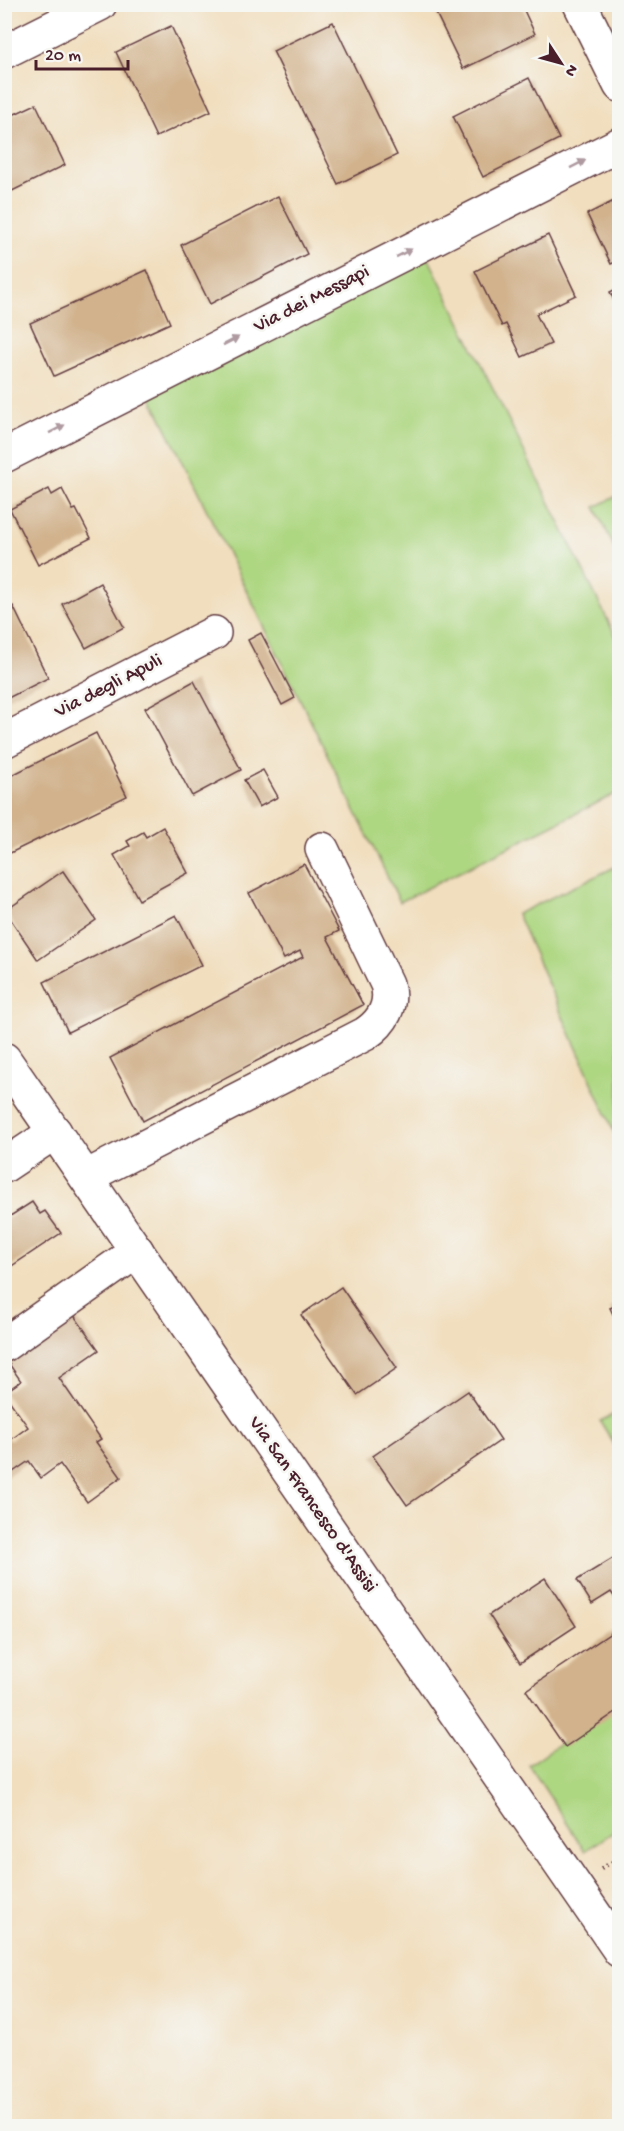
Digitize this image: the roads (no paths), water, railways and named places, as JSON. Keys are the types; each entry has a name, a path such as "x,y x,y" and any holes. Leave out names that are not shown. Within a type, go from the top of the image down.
{"street":[{"path":"4,52 100,4"},
{"path":"580,4 620,85"},
{"name":"Via dei Messapi","path":"4,456 620,144"},
{"name":"Via degli Apuli","path":"4,741 214,633"},
{"path":"86,1177 365,1034 382,1019 389,1000 387,984 322,849"},
{"name":"Via San Francesco d'Assisi","path":"4,1059 620,1951"},
{"path":"4,1166 55,1132"},
{"path":"4,1345 137,1251"}]}
